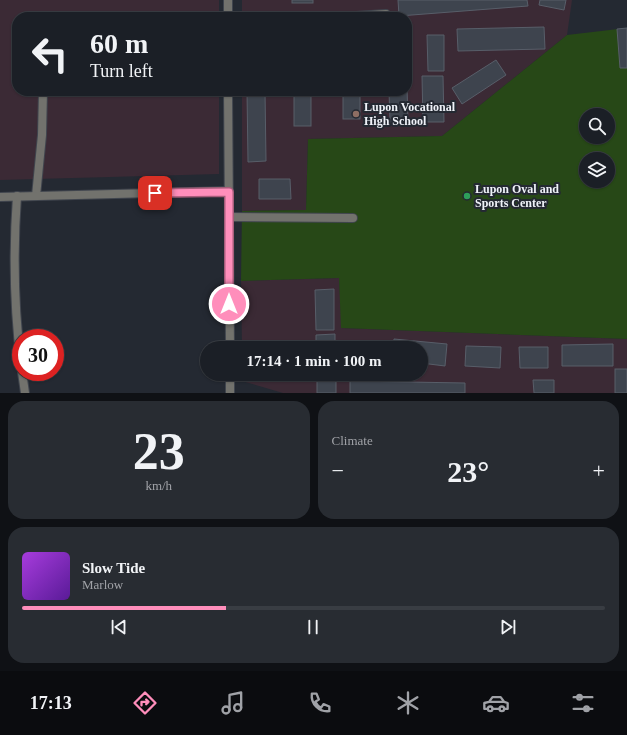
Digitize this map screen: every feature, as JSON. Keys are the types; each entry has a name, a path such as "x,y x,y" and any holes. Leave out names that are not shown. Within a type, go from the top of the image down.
{"street":[{"path":"228,0 228,12"},
{"path":"36,196 42,135 43,96"},
{"path":"228,96 230,341"},
{"path":"0,197 229,192"},
{"path":"17,196 14,232 17,329"},
{"path":"229,217 353,218"},
{"path":"23,381 25,393"},
{"path":"230,381 230,393"}],"shaded area":[{"path":"0,0 219,0 219,12 12,12 12,96 219,96 219,174 0,180"},
{"name":"Lupon Vocational High School","path":"242,0 572,0 567,35 442,136 308,139 306,210 242,211 242,96 412,96 412,12 242,12"},
{"path":"339,278 342,328 627,339 627,393 283,393 242,381 428,381 428,341 242,341 241,281"}],"green space":[{"name":"Lupon Oval and Sports Center","path":"627,28 627,339 341,328 339,278 241,281 242,211 306,210 308,139 442,136 567,35"}],"building":[{"path":"292,0 313,0 313,3 292,3"},
{"path":"398,0 527,0 528,6 412,15 412,12 399,12"},
{"path":"540,0 566,0 564,10 539,5"},
{"path":"544,27 545,49 458,51 457,29"},
{"path":"627,28 627,68 620,68 617,29"},
{"path":"427,35 444,35 444,71 428,71"},
{"path":"496,60 506,75 462,104 452,88"},
{"path":"422,76 443,76 444,122 423,122"},
{"path":"247,96 265,96 266,161 248,162"},
{"path":"294,96 311,96 311,126 294,126"},
{"path":"343,96 360,96 360,119 343,119"},
{"path":"389,96 407,96 408,122 390,122"},
{"path":"259,179 290,179 291,199 259,199"},
{"path":"334,289 334,330 316,330 315,290"},
{"path":"335,334 335,341 316,341 316,335"},
{"path":"394,339 415,341 394,341"},
{"path":"428,342 447,344 445,366 428,364"},
{"path":"613,344 613,366 562,366 562,345"},
{"path":"466,346 501,347 500,368 465,366"},
{"path":"519,347 548,347 548,368 520,368"},
{"path":"615,369 627,369 627,393 615,393"},
{"path":"533,380 554,380 554,393 534,393"},
{"path":"317,381 336,381 336,393 317,393"},
{"path":"350,381 465,383 465,393 350,393"}],"place":[{"name":"Lupon Vocational High School","path":"356,114"},
{"name":"Lupon Oval and Sports Center","path":"467,196"}],"route":[{"path":"155,193 229,192 229,304"}]}
